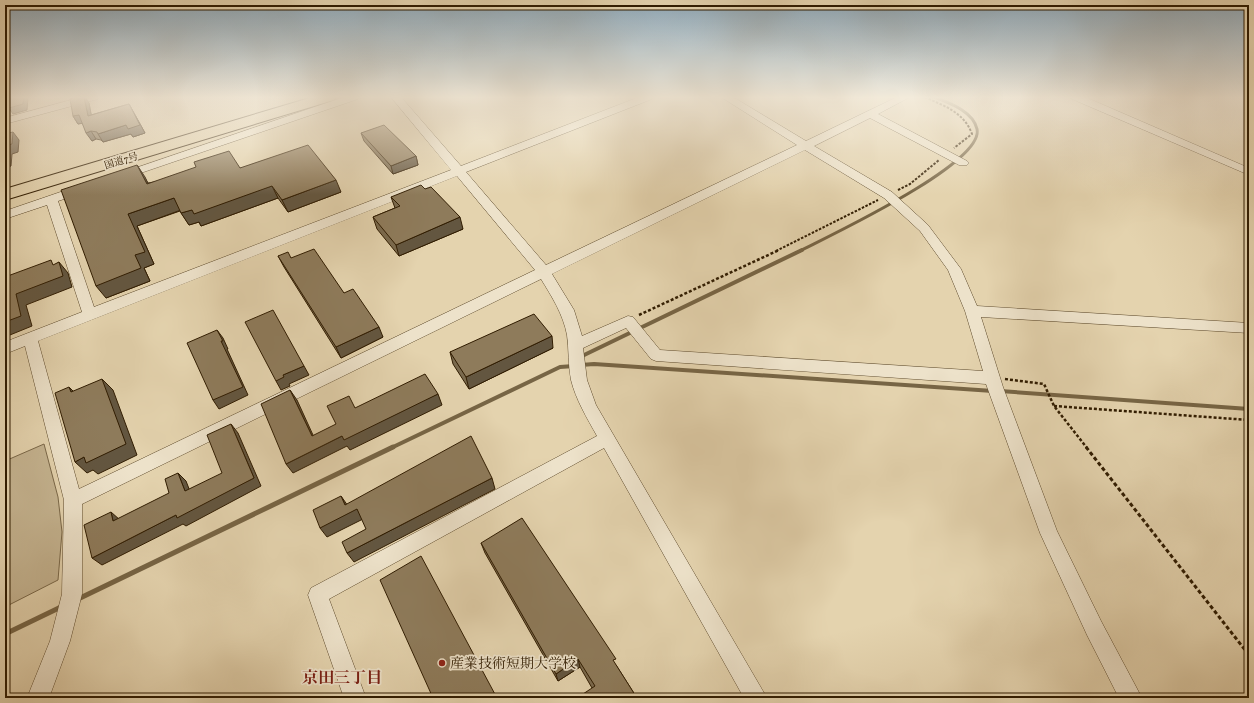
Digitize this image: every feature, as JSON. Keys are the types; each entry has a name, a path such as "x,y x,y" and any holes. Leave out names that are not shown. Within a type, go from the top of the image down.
{"highway":[{"name":"国道7号","path":"5,186 196,130"},
{"name":"国道7号","path":"5,195 221,130"}],"street":[{"path":"112,179 257,130"},
{"path":"423,130 544,272 567,310 574,334 579,380 589,407 756,698"},
{"path":"5,348 564,130"},
{"path":"781,130 888,196 924,228 954,269 972,311 995,387 1049,533 1094,628 1131,698"},
{"path":"73,500 836,130"},
{"path":"900,130 963,162"},
{"path":"1152,130 1249,172"},
{"path":"1171,130 1249,163"},
{"path":"5,216 96,184"},
{"path":"51,200 90,315"},
{"path":"972,311 1249,328"},
{"path":"575,350 628,321 656,355 995,387"},
{"path":"30,339 73,500 70,603 60,642 38,698"},
{"path":"355,698 318,595 606,439"}],"path":[{"path":"628,321 812,234 910,184 969,137 972,134 971,130"},
{"path":"995,387 1044,384 1054,406 1249,655"},
{"path":"1054,406 1249,420"}],"shaded area":[{"path":"44,444 58,497 62,532 58,580 5,607 5,461"}],"building":[{"path":"85,130 111,130 98,134 97,132 91,131 86,133"},
{"path":"370,130 389,130 416,156 391,166 361,133"},
{"path":"13,132 12,144 5,146 5,134"},
{"path":"308,145 336,180 282,200 272,186 194,214 192,210 181,213 174,198 128,214 145,252 135,255 141,268 96,286 61,190 137,165 147,184 196,167 194,162 229,151 240,168"},
{"path":"421,185 425,189 431,187 460,217 396,245 373,217 400,206 391,197"},
{"path":"314,249 344,293 353,289 379,327 336,347 278,256 288,252 291,258"},
{"path":"51,260 53,265 59,262 63,276 16,294 21,316 5,322 5,277"},
{"path":"273,310 304,366 283,375 284,377 276,381 245,322"},
{"path":"534,314 552,336 466,377 450,352"},
{"path":"217,330 243,387 213,400 187,343"},
{"path":"425,374 438,394 344,440 342,436 286,464 261,404 290,390 312,436 336,424 327,406 349,396 355,408"},
{"path":"102,379 126,444 86,463 84,457 75,462 55,393 69,387 71,392"},
{"path":"231,424 254,478 177,518 176,515 92,558 84,525 111,512 113,521 169,493 165,479 178,473 185,491 222,473 207,435"},
{"path":"471,436 492,478 347,553 342,542 366,529 357,509 320,528 313,510 341,496 345,505"},
{"path":"522,518 616,659 613,660 637,698 577,698 595,686 578,659 556,674 481,543"},
{"path":"421,556 497,698 433,698 380,580"}],"waterway":[{"path":"801,250 871,215 932,179 957,160 973,143 977,130"},
{"path":"580,357 801,250"},
{"path":"581,365 594,364 993,391"},
{"path":"391,448 560,367 574,366"},
{"path":"1000,391 1249,409"},
{"path":"76,600 393,447"},
{"path":"5,634 63,606"}],"place":[{"name":"産業技術短期大学校","path":"442,663"}],"district":[{"name":"京田三丁目","path":"342,677"}]}
